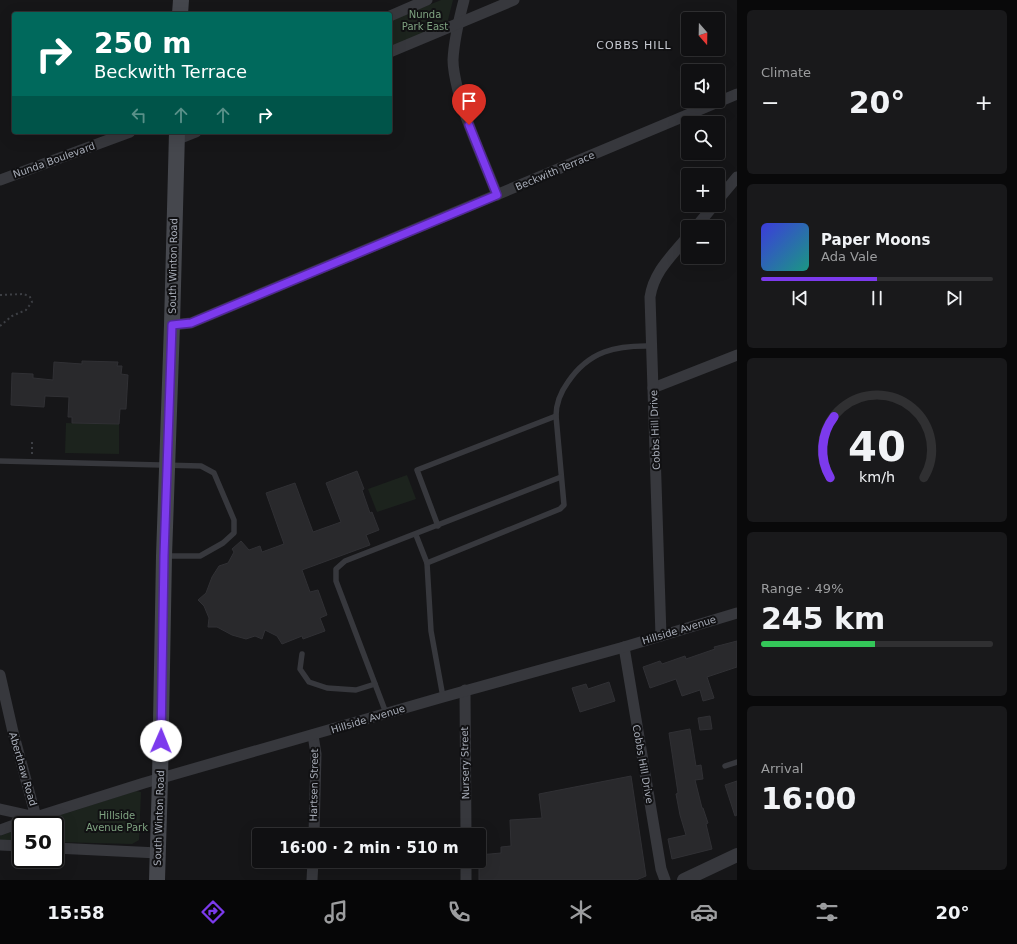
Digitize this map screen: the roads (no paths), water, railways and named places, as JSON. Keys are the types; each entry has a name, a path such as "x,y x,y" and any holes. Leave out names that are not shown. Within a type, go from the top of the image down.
{"main road":[{"path":"180,12 181,0"},
{"name":"South Winton Road","path":"157,880 166,465 172,325 176,136"}],"street":[{"path":"392,15 427,0"},
{"path":"464,0 458,24 453,60 458,89 469,125 497,195"},
{"path":"392,51 514,0"},
{"name":"Beckwith Terrace","path":"172,325 191,323 737,94"},
{"name":"Nunda Boulevard","path":"0,180 125,134"},
{"path":"176,136 186,134"},
{"path":"725,192 737,177"},
{"path":"702,220 708,212"},
{"name":"Cobbs Hill Drive","path":"662,636 650,297 654,280 658,272 681,244"},
{"path":"653,388 737,355"},
{"name":"Hillside Avenue","path":"39,816 144,783 465,690 624,647 737,613"},
{"name":"Cobbs Hill Drive","path":"624,647 660,861 665,880"},
{"name":"Aberthaw Road","path":"0,674 12,732 36,816"},
{"name":"Nursery Street","path":"465,690 466,828"},
{"name":"Hartsen Street","path":"313,735 316,754 314,828"},
{"path":"0,810 31,816"},
{"name":"Hillside Avenue","path":"0,830 12,826"},
{"path":"0,845 12,846"},
{"path":"64,848 158,853"},
{"path":"684,880 737,855"},
{"path":"312,880 313,868"},
{"path":"466,868 466,880"}],"lane":[{"path":"427,563 560,508 564,505 556,416 556,406 560,393 577,370 596,355 617,348 652,346"},
{"path":"438,526 417,470 556,416"},
{"path":"0,461 202,466 214,473 234,520 234,533 223,543 200,556 164,556"},
{"path":"386,713 336,581 336,569 345,561 416,535 561,477"},
{"path":"416,535 427,563 431,631 443,697"},
{"path":"302,654 300,669 310,682 327,688 356,690 375,684"},
{"path":"725,766 737,762"}],"district":[{"name":"COBBS HILL","path":"634,45"}],"park label":[{"name":"Nunda Park East","path":"425,20"},
{"name":"Hillside Avenue Park","path":"117,820"}]}
